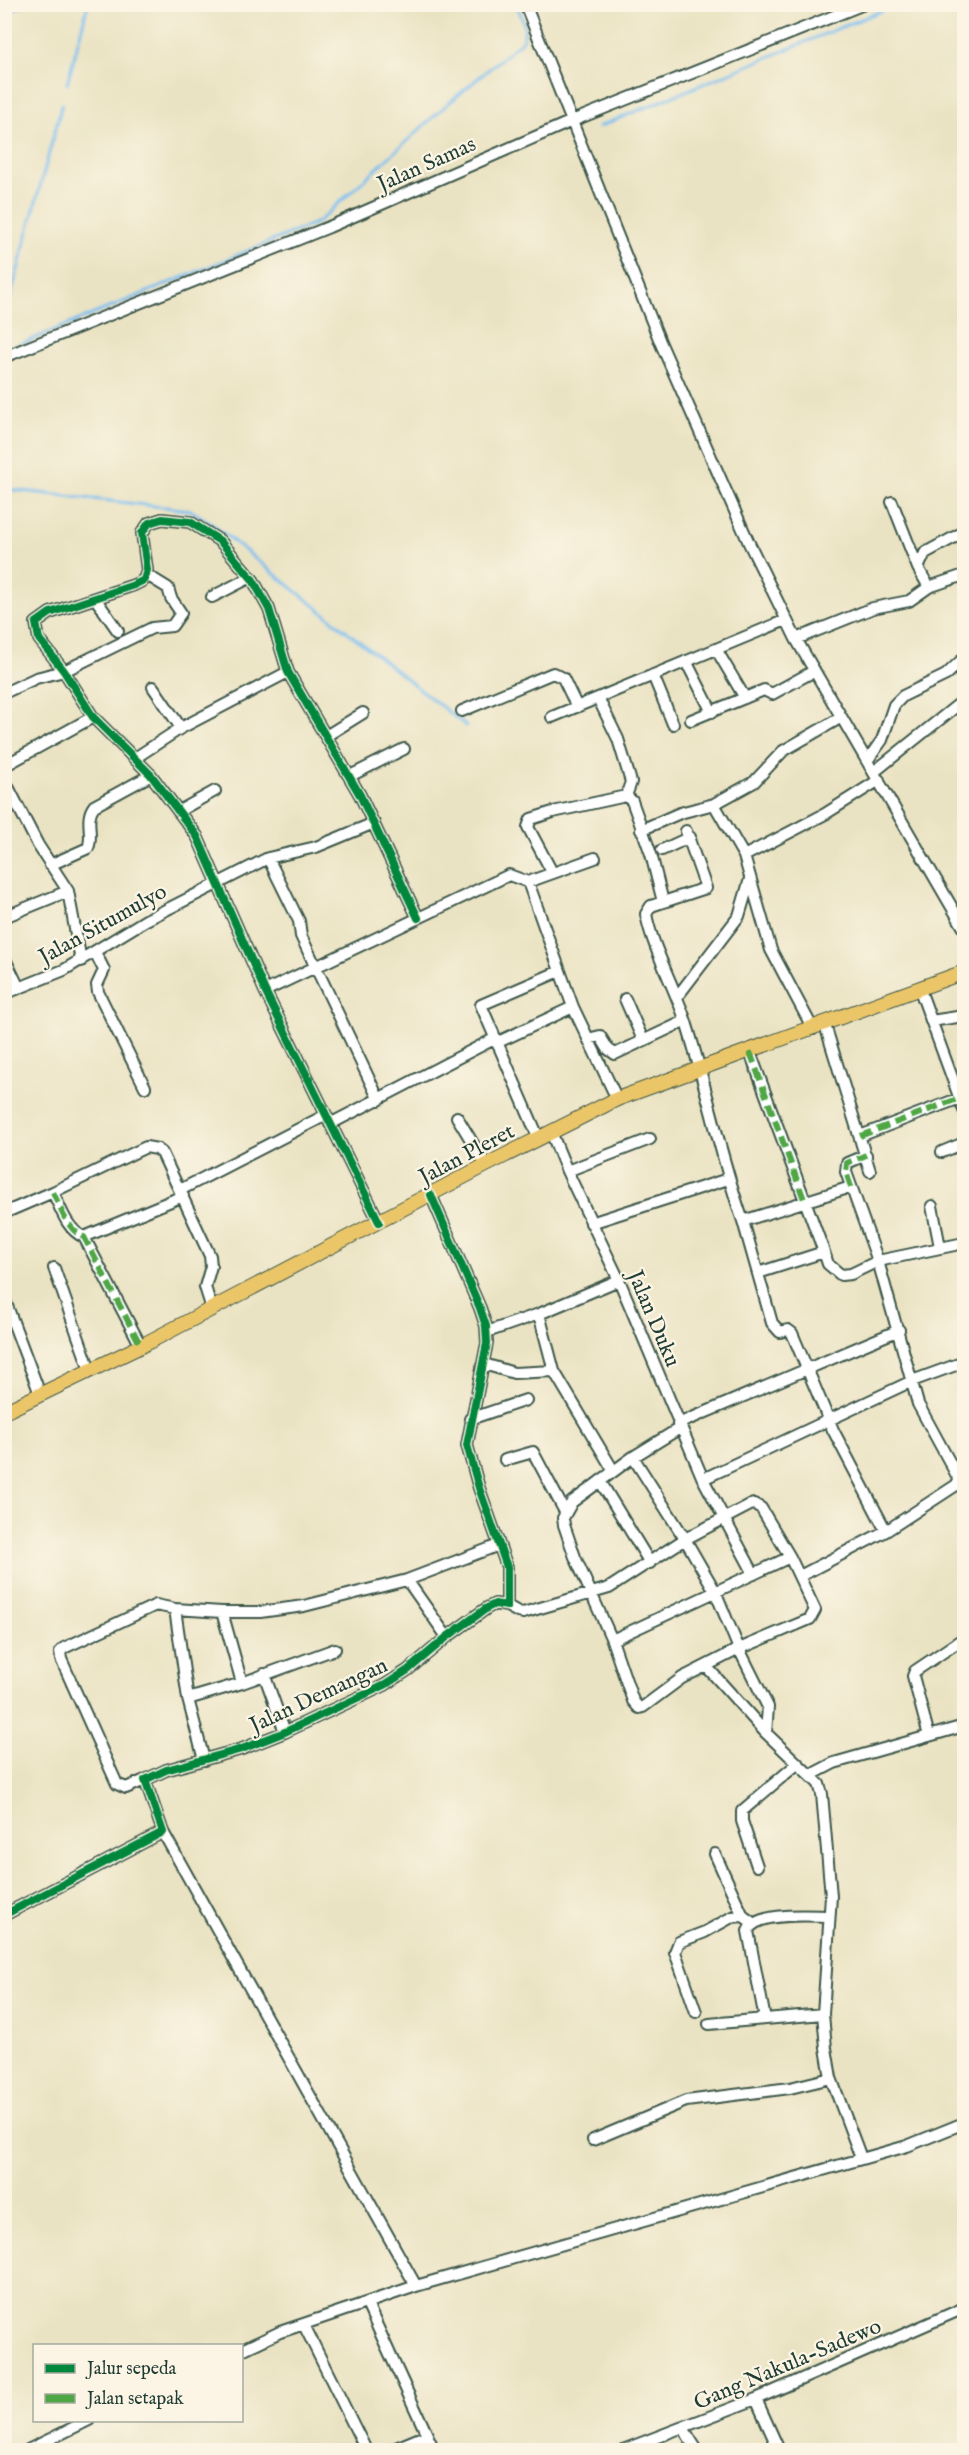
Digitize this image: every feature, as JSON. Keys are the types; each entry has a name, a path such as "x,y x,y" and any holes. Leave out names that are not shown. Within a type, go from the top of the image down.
{"main road":[{"name":"Jalan Pleret","path":"4,1412 212,1310 486,1165 617,1099 819,1027 964,972"}],"street":[{"path":"525,4 661,344 735,514 796,639 964,928"},
{"name":"Jalan Samas","path":"4,357 329,227 572,121 864,4"},
{"path":"892,502 918,568 929,587"},
{"path":"379,1222 265,991 197,836 152,775 93,717 64,671 39,639 36,623 50,613 140,583 147,575 142,533 144,527 162,519 178,519 196,525 220,541 251,577 269,609 288,672 350,776 418,918"},
{"path":"918,568 925,553 964,531"},
{"path":"4,693 36,678 64,671 152,628 171,627 177,617 182,614 163,584 147,575"},
{"path":"796,639 873,608 909,601 929,587 964,575"},
{"path":"212,597 251,577"},
{"path":"95,598 118,631"},
{"path":"552,717 786,620"},
{"path":"716,649 745,699"},
{"path":"867,761 882,740 894,705 903,696 946,675 964,658"},
{"path":"687,661 712,712"},
{"path":"691,720 764,690 772,694 814,671"},
{"path":"135,758 181,728 288,672"},
{"path":"462,711 553,673 564,678 577,707"},
{"path":"653,675 674,724"},
{"path":"153,687 181,728"},
{"path":"598,698 618,739 631,782 626,796"},
{"path":"744,856 825,814 877,776 964,700"},
{"path":"326,736 363,713"},
{"path":"4,766 93,717"},
{"path":"641,830 680,813 714,804 754,782 783,751 840,718"},
{"path":"350,776 404,749"},
{"path":"50,865 88,848 90,844 89,814 94,806 152,775"},
{"path":"4,779 34,838 68,891 81,961"},
{"path":"179,811 215,791"},
{"path":"626,796 632,801 651,854 663,902"},
{"path":"552,872 528,827 531,819 626,796"},
{"path":"714,804 744,856 774,958 819,1027 860,1136 870,1171"},
{"name":"Jalan Situmulyo","path":"4,994 81,961 146,920 268,858 316,848 374,823"},
{"path":"662,850 688,834 706,888 650,906 646,914 686,1021 701,1070 728,1179 743,1221 758,1274 759,1286 772,1323 780,1332 788,1330 792,1333 828,1420 886,1531"},
{"path":"268,858 299,921 299,931 379,1100"},
{"path":"265,991 509,875 528,882 595,858"},
{"path":"677,997 740,916 751,875"},
{"path":"528,882 573,1007 617,1099"},
{"path":"4,917 68,891"},
{"path":"95,952 104,970 97,985 98,992 145,1087"},
{"path":"4,957 19,988"},
{"name":"Jalan Duku","path":"560,972 481,1005 495,1041 545,1135 567,1171 619,1280 702,1479 754,1575"},
{"path":"920,990 964,1110"},
{"path":"625,999 643,1040"},
{"path":"84,1237 182,1193 328,1120 379,1100 495,1041 573,1007"},
{"path":"931,1020 964,1016"},
{"path":"588,1039 600,1036 608,1050 615,1054 686,1021"},
{"path":"750,1052 828,1264 841,1275 851,1274 878,1261 964,1243"},
{"path":"860,1136 960,1098"},
{"path":"457,1117 486,1165"},
{"path":"567,1171 651,1139"},
{"path":"942,1152 964,1143"},
{"path":"4,1213 146,1147 152,1147 162,1154 210,1256 211,1266 205,1287 212,1310"},
{"path":"800,1576 886,1531 963,1482 918,1404 878,1261 846,1172 848,1163 866,1155"},
{"path":"591,1223 728,1179"},
{"path":"743,1221 851,1187"},
{"path":"53,1192 71,1228 76,1234 84,1237 141,1346"},
{"path":"431,1195 480,1308 487,1332 484,1364 470,1419 468,1451 508,1575 507,1606 523,1612 592,1594 609,1588 685,1539 750,1505 758,1505 790,1557 815,1610 814,1615 803,1622 739,1649 682,1678 647,1706 639,1707 633,1701 612,1640 592,1594 564,1525 565,1512 572,1502 600,1480 679,1426 807,1368 899,1330"},
{"path":"932,1206 940,1247"},
{"path":"758,1274 824,1252"},
{"path":"54,1268 90,1370"},
{"path":"487,1332 539,1314 619,1280"},
{"path":"4,1298 40,1394"},
{"path":"539,1314 554,1371 614,1470"},
{"path":"702,1479 912,1381 964,1362"},
{"path":"484,1364 514,1372 554,1371"},
{"path":"470,1419 526,1400"},
{"path":"505,1460 532,1452 565,1512"},
{"path":"633,1457 715,1591 739,1649 768,1707 766,1733"},
{"path":"600,1480 650,1563"},
{"path":"204,1760 188,1699 175,1609 260,1612 304,1606 407,1580 499,1545"},
{"path":"612,1640 790,1557"},
{"path":"407,1580 447,1637"},
{"name":"Jalan Demangan","path":"175,1609 164,1605 152,1606 60,1652 61,1659 117,1784 126,1788 166,1770 234,1752 285,1732 385,1685 408,1670 447,1637 491,1605 507,1606"},
{"path":"222,1612 242,1683"},
{"path":"929,1736 913,1676 915,1671 964,1638"},
{"path":"188,1699 242,1683 334,1649"},
{"path":"706,1666 766,1733 819,1784 831,1880 823,2014 831,2078 861,2158"},
{"path":"264,1674 285,1732"},
{"path":"811,1775 834,1763 964,1726"},
{"path":"757,1866 742,1821 742,1811 797,1764"},
{"path":"145,1780 163,1832 416,2286"},
{"path":"4,1915 163,1832"},
{"path":"715,1854 748,1920 748,1931 765,2019"},
{"path":"696,2012 675,1952 678,1942 705,1932 732,1917 748,1920 789,1916 830,1916"},
{"path":"708,2024 823,2014"},
{"path":"593,2140 686,2101 784,2089 831,2078"},
{"path":"243,2350 280,2332 416,2286 924,2140 964,2123"},
{"path":"368,2304 434,2451"},
{"name":"Gang Nakula-Sadewo","path":"623,2451 756,2399 964,2308"},
{"path":"304,2325 366,2451"},
{"path":"756,2399 779,2451"},
{"path":"28,2451 87,2422"},
{"path":"683,2428 697,2451"},
{"path":"392,2451 427,2435"}],"waterway":[{"path":"4,13 26,4"},
{"path":"67,84 88,4"},
{"path":"4,351 318,222 443,108 521,42 525,28 516,4"},
{"path":"598,127 898,4"},
{"path":"4,322 62,104"},
{"path":"4,489 190,510 208,521 466,726"}],"marked path":[{"path":"750,1052 805,1202"},
{"path":"860,1136 960,1098"},
{"path":"851,1187 846,1172 847,1163 866,1155"},
{"path":"53,1192 69,1224 84,1237 141,1346"}],"cycle path":[{"path":"379,1222 265,991 197,836 151,775 93,717 64,671 39,639 36,623 50,613 144,580 147,570 142,533 149,523 162,519 190,522 220,541 253,580 269,609 288,672 360,795 418,918"},
{"path":"4,1915 163,1832 145,1780 166,1770 242,1749 285,1732 385,1685 408,1670 447,1637 487,1608 495,1604 507,1606 507,1567 479,1488 467,1445 487,1343 486,1326 431,1195"}]}
